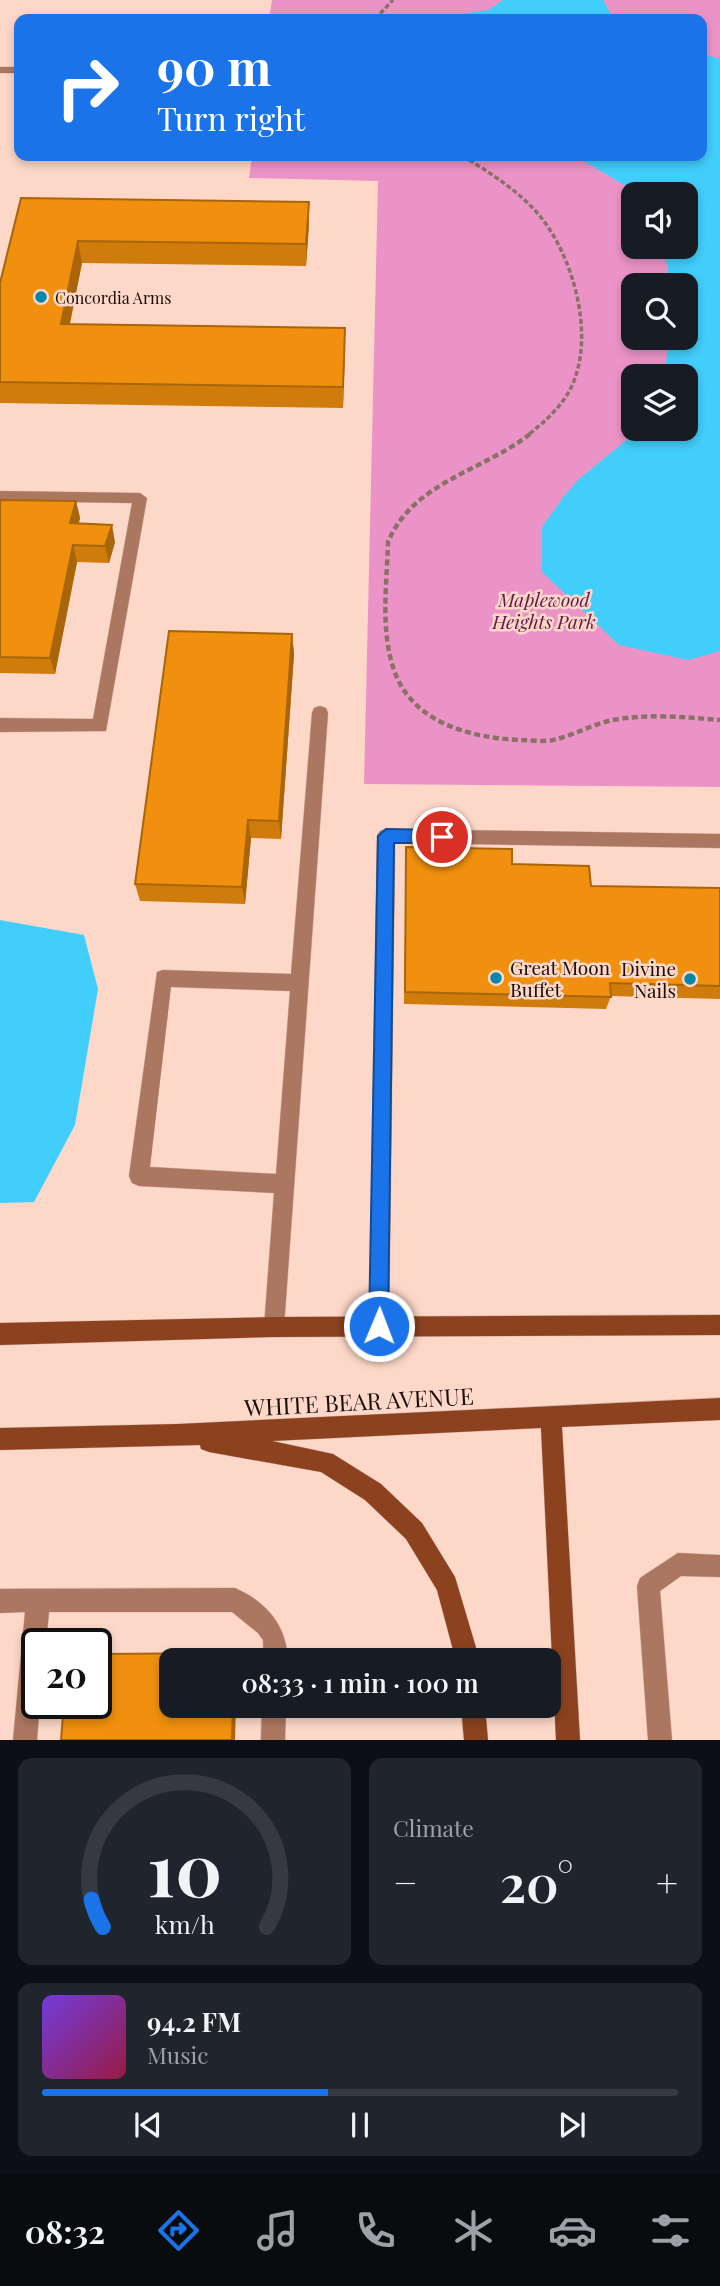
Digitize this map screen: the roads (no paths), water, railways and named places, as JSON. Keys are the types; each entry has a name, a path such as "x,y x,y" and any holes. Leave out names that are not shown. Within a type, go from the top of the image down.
{"main road":[{"path":"0,1334 274,1327 720,1325"},
{"name":"WHITE BEAR AVENUE","path":"0,1439 178,1436 720,1409"},
{"path":"551,1419 568,1740"},
{"path":"178,1436 325,1462 373,1492 414,1531 447,1585 464,1648"},
{"path":"474,1718 476,1740"}],"street":[{"path":"0,496 140,498 100,726 0,725"},
{"path":"274,1327 320,713"},
{"path":"379,1326 386,836 720,841"},
{"path":"283,1184 139,1176 163,978 299,983"},
{"path":"660,1740 648,1587 678,1564 720,1566"},
{"path":"0,1601 235,1600 260,1616 277,1641 277,1648"},
{"path":"25,1740 38,1601"},
{"path":"273,1740 274,1718"}],"water":[{"path":"503,0 603,0 611,14 461,14 488,10"},
{"path":"707,55 720,59 720,651 688,660 619,645 542,572 542,527 579,479 625,441 698,441 698,364 666,364 667,350 698,350 698,273 668,273 665,259 698,259 698,182 621,183 583,161 707,161"},
{"path":"0,920 84,935 98,989 75,1125 34,1202 0,1203"}],"place":[{"name":"Concordia Arms","path":"41,297"},
{"name":"Great Moon Buffet","path":"496,978"},
{"name":"Divine Nails","path":"690,979"}],"park label":[{"name":"Maplewood Heights Park","path":"544,610"}]}
